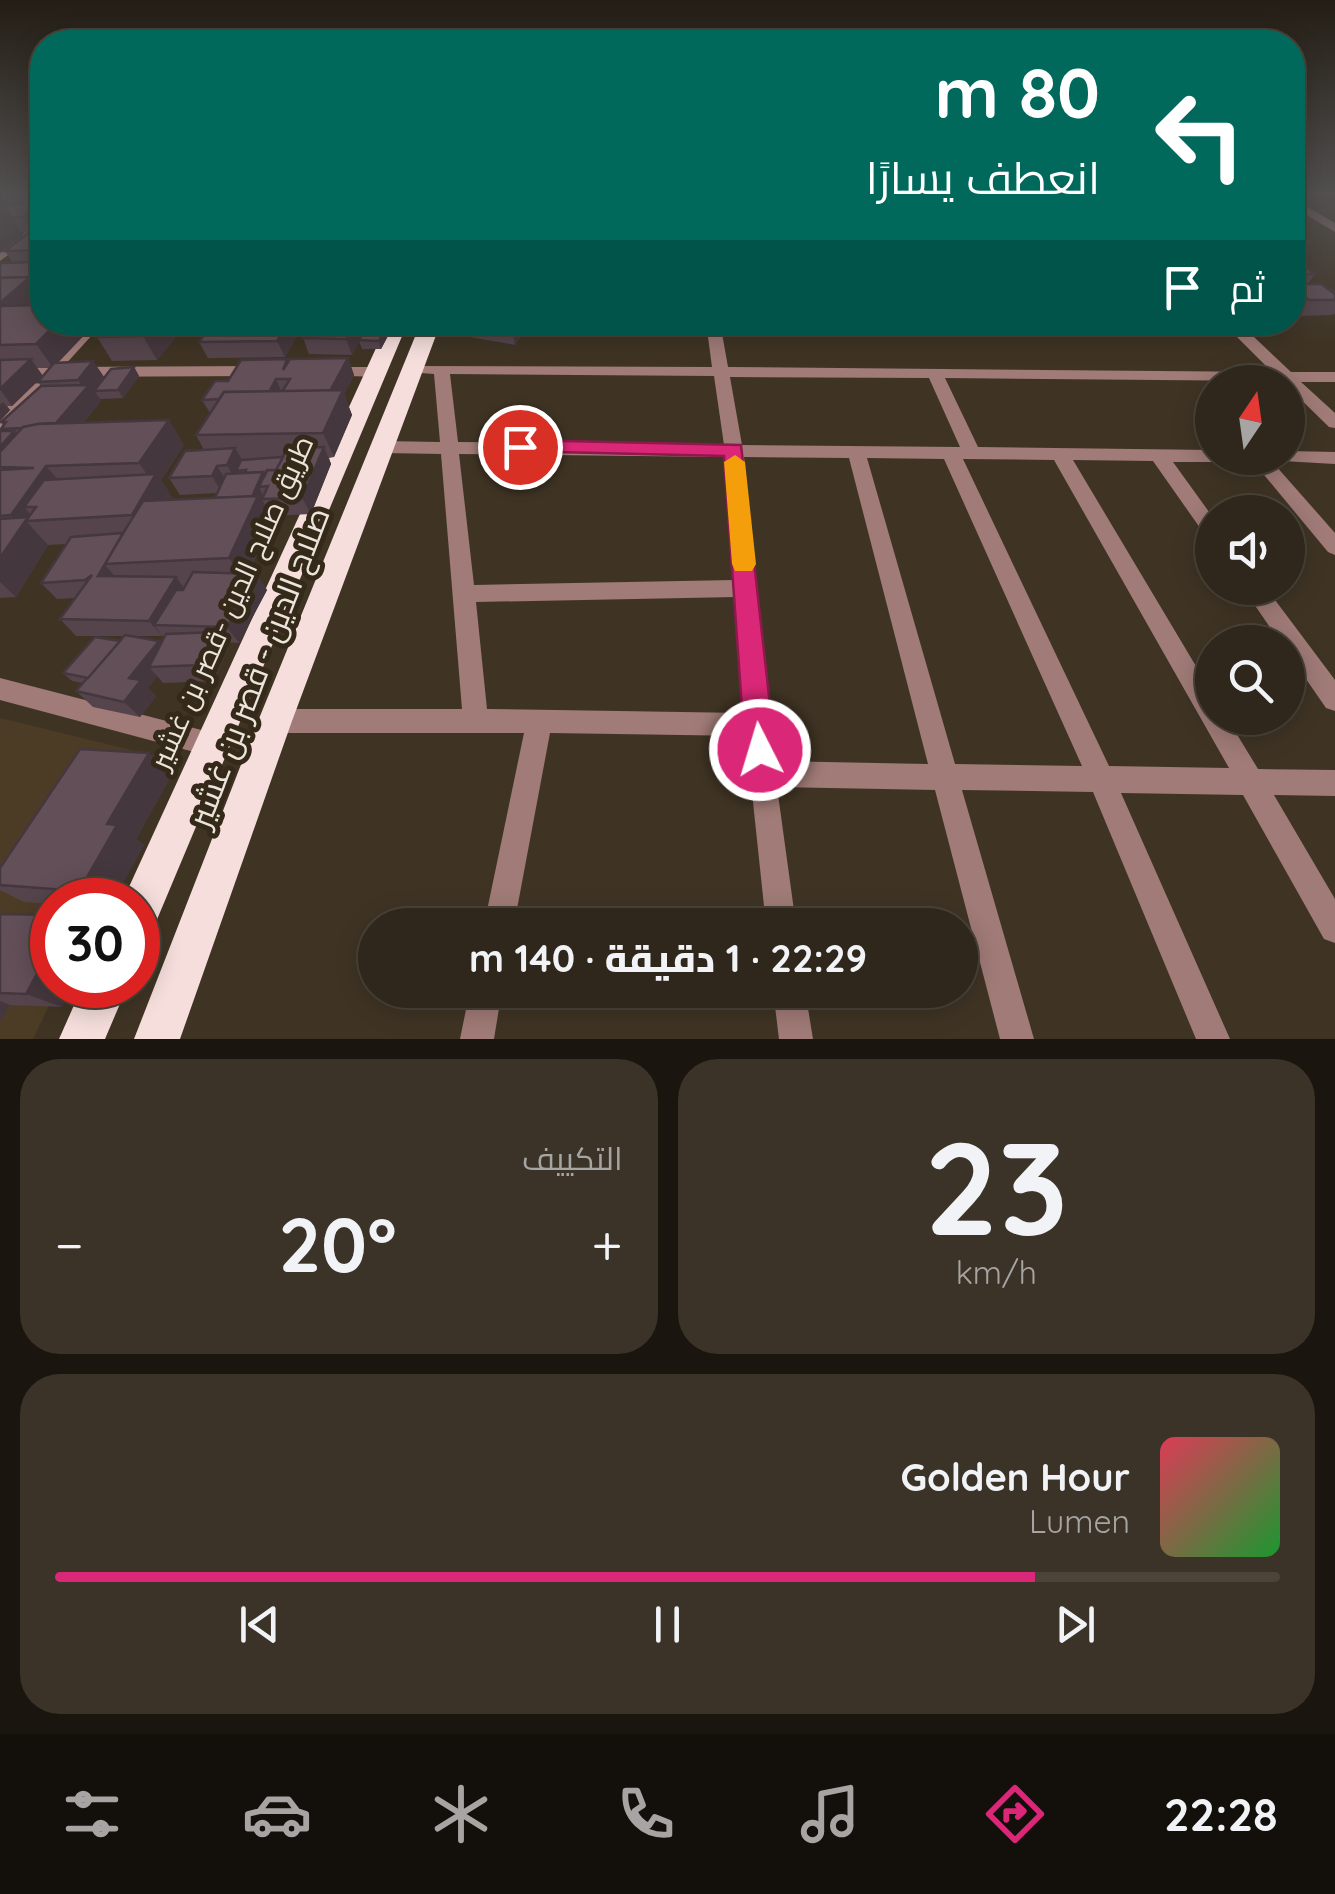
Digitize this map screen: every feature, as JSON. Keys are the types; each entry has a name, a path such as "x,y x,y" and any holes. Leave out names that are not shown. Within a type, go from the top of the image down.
{"highway":[{"name":"طريق صلاح الدين -قصر بن غشير","path":"154,878 393,335"},
{"name":"صلاح الدين - قصر بن غشير","path":"157,1039 275,721 383,448 428,370 430,335"},
{"path":"82,1039 96,1008"}],"street":[{"path":"0,424 85,335"},
{"path":"716,335 734,450 762,774 779,908"},
{"path":"1243,335 1275,365"},
{"path":"476,721 448,446 428,370 1195,376"},
{"path":"0,372 282,372"},
{"path":"301,372 378,372"},
{"path":"935,374 962,453 1213,1039"},
{"path":"1305,377 1335,377"},
{"path":"1305,394 1335,423"},
{"path":"383,448 1195,456"},
{"path":"856,450 1017,1039"},
{"path":"1060,454 1195,685"},
{"path":"1159,456 1195,506"},
{"path":"1305,457 1335,458"},
{"path":"1274,475 1335,547"},
{"path":"464,594 746,588"},
{"path":"1266,605 1335,700"},
{"path":"0,688 213,745"},
{"path":"275,721 758,725"},
{"path":"502,908 539,721"},
{"path":"1224,735 1335,928"},
{"path":"762,774 1335,783"},
{"path":"476,1039 482,1008"},
{"path":"792,1008 796,1039"}],"shaded area":[{"path":"0,718 168,759 111,878 30,878 30,1008 48,1008 33,1039 0,1039"}],"building":[{"path":"13,244 30,244 30,250 5,251"},
{"path":"30,262 30,277 0,278 0,263"},
{"path":"30,277 0,303 0,278"},
{"path":"1305,284 1321,284 1335,294 1335,300 1305,297"},
{"path":"30,305 30,335 45,335 36,344 0,345 0,306"},
{"path":"99,335 144,335 143,336"},
{"path":"204,335 281,335 277,341 199,342"},
{"path":"305,335 348,335 346,339 303,338"},
{"path":"362,335 382,335 379,341 359,340"},
{"path":"348,358 330,391 282,392 290,379 276,379 269,392 224,392 219,399 202,400 215,381 228,381 241,360 287,359 283,370 290,359"},
{"path":"31,359 0,389 0,360"},
{"path":"93,361 78,380 38,382 54,363"},
{"path":"134,367 118,390 94,391 111,369"},
{"path":"89,385 56,423 1,429 6,422 1,422 41,386"},
{"path":"343,390 323,433 196,435 224,392"},
{"path":"169,420 139,463 46,466 11,515 0,516 0,470 34,468 0,467 0,452 23,427"},
{"path":"0,431 14,431 0,447"},
{"path":"324,447 302,498 262,499 268,486 259,487 267,470 276,470 287,448"},
{"path":"235,448 227,465 217,466 212,476 169,478 185,451"},
{"path":"283,457 276,470 267,470 265,475 236,471 241,460"},
{"path":"263,472 252,497 215,498 226,474"},
{"path":"156,474 132,515 26,521 36,507 24,507 44,480"},
{"path":"258,496 229,558 104,564 143,501"},
{"path":"28,517 0,558 0,519"},
{"path":"123,533 98,576 176,577 149,621 60,619 92,575 85,580 41,583 71,537"},
{"path":"193,572 256,574 227,627 154,625 176,590 183,590"},
{"path":"216,632 201,665 149,667 166,634"},
{"path":"125,635 159,641 129,678 141,680 124,702 76,691"},
{"path":"95,637 120,641 88,678 63,673"},
{"path":"80,749 149,753 107,824 117,825 86,878 30,878 30,887 0,885 0,868"},
{"path":"0,914 30,915 30,987 26,994 0,993"}],"slow traffic":[{"path":"735,462 744,564"}],"route":[{"path":"520,447 734,450 760,750"}]}
